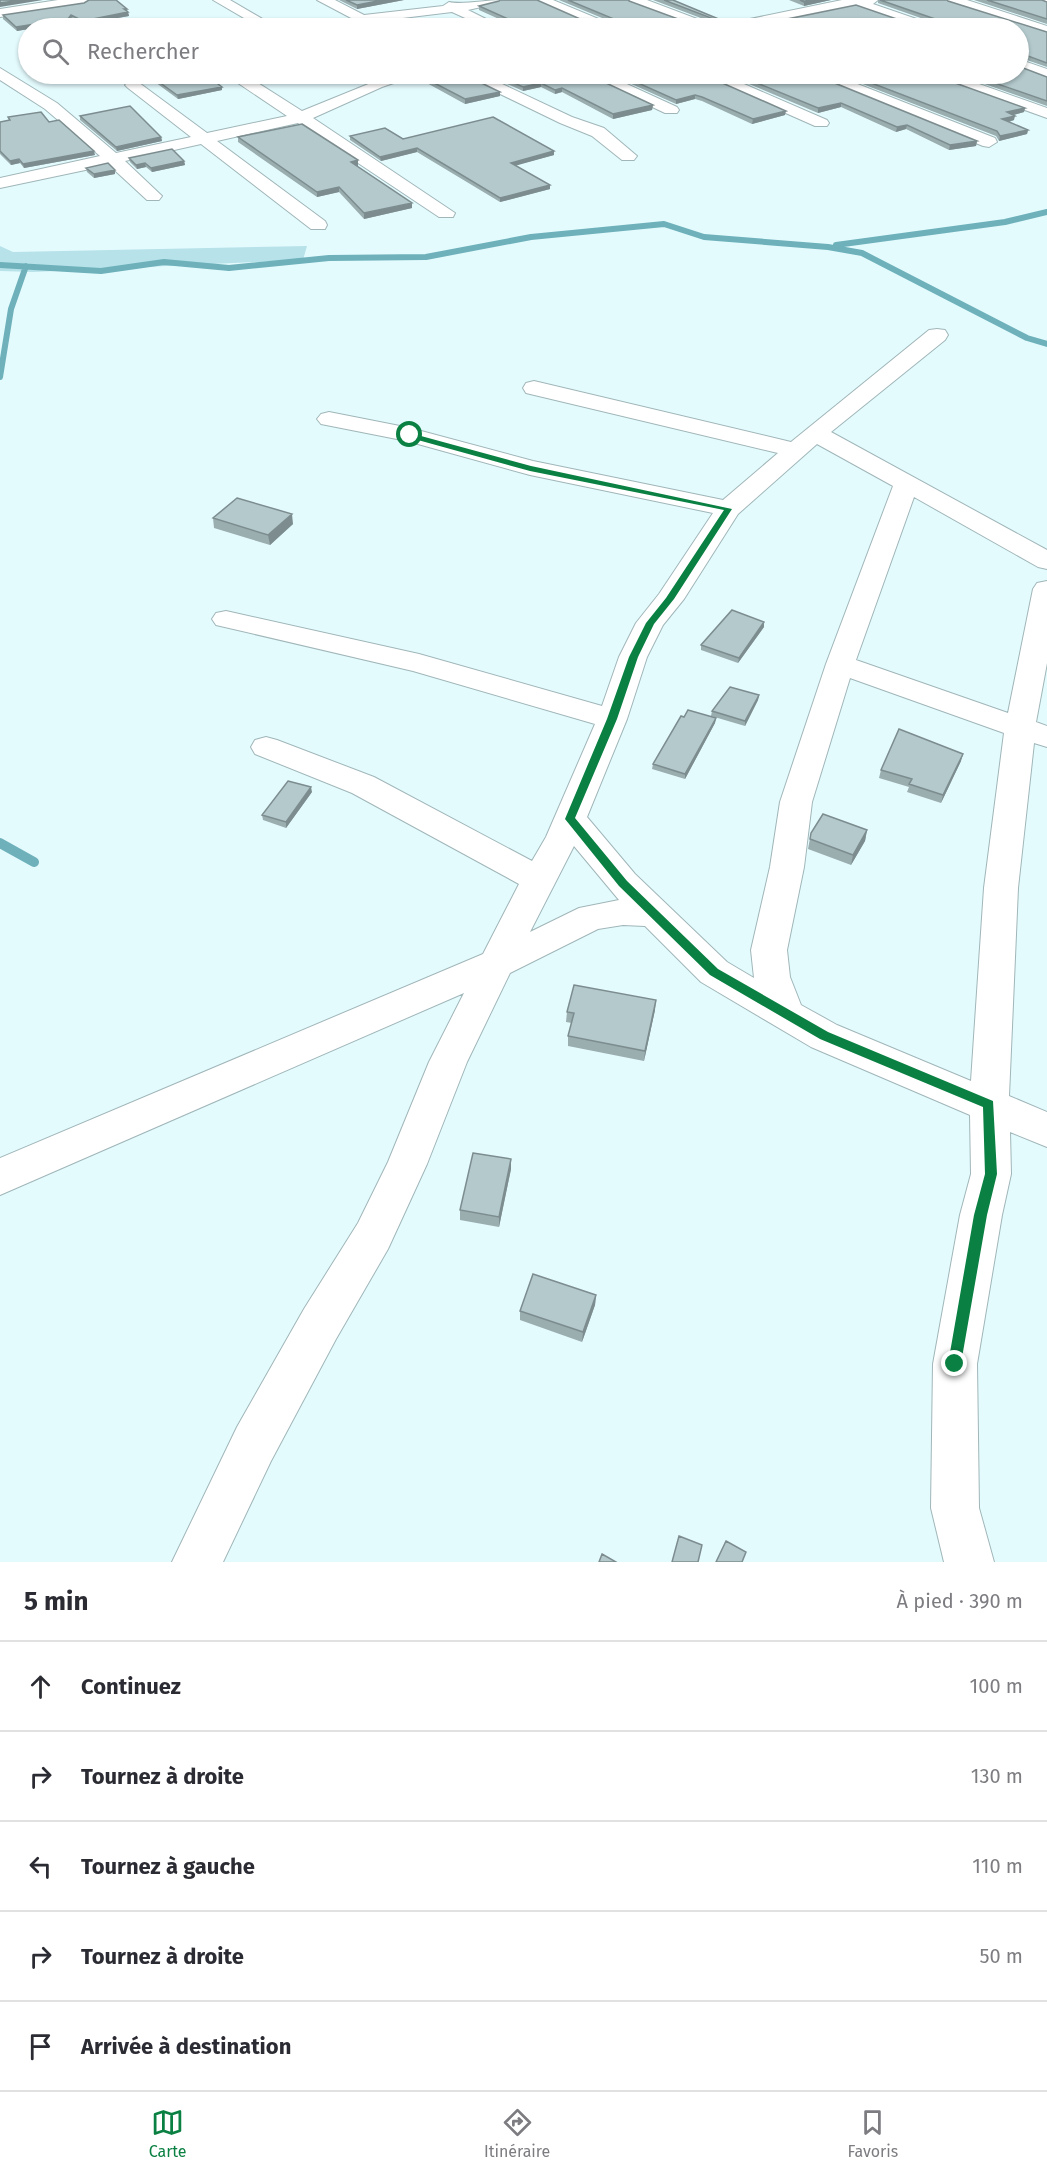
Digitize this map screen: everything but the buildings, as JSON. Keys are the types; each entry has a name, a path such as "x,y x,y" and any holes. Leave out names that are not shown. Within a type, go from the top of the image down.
{"street":[{"path":"0,13 84,0"},
{"path":"220,0 253,18"},
{"path":"324,0 361,18"},
{"path":"437,0 476,18"},
{"path":"370,18 454,8 494,0"},
{"path":"541,0 584,18"},
{"path":"635,0 682,18"},
{"path":"779,18 853,1 871,0"},
{"path":"953,0 1008,18"},
{"path":"853,1 901,18"},
{"path":"755,6 784,17"},
{"path":"1029,25 1047,31"},
{"path":"1029,61 1047,74"},
{"path":"0,73 25,91 49,104 153,196"},
{"path":"249,84 446,213"},
{"path":"0,183 300,118 376,84"},
{"path":"494,84 566,120 598,132 628,156"},
{"path":"615,84 671,110"},
{"path":"732,84 821,123"},
{"path":"845,84 989,142"},
{"path":"967,84 1047,113"},
{"path":"133,85 318,225"},
{"path":"197,1562 254,1444 320,1324 373,1236 407,1164 448,1062 538,879 562,838 612,719 633,657 650,623 670,599 728,509 805,442 937,335"},
{"path":"534,388 717,430 805,442 906,484 1047,561"},
{"path":"329,419 410,435 530,468 728,509"},
{"path":"786,1013 772,977 769,950 786,867 796,802 840,664 906,484"},
{"path":"969,1562 956,1508 955,1364 981,1215 991,1174 989,1104 1001,888 1033,733 1047,589"},
{"path":"226,619 419,663 612,719"},
{"path":"840,664 1033,733"},
{"path":"266,747 363,785 538,879"},
{"path":"570,819 623,883 714,972 824,1036 1047,1130"},
{"path":"0,1177 496,964 591,917 623,912 653,913"}],"shaded area":[{"path":"0,246 13,252 307,246 303,260 33,272 0,271"}],"waterway":[{"path":"836,245 1005,222 1047,212"},
{"path":"26,267 101,271 164,262 229,268 329,258 426,257 531,237 664,224 704,237 828,247 862,253 1027,338 1047,344"},
{"path":"0,265 26,267"},
{"path":"0,377 11,309 26,267"},
{"path":"0,843 34,862"}],"route":[{"path":"410,435 530,468 728,509 711,532 670,599 650,623 633,657 612,719 570,819 623,883 714,972 824,1036 989,1104 991,1174 981,1215 955,1364"}]}
